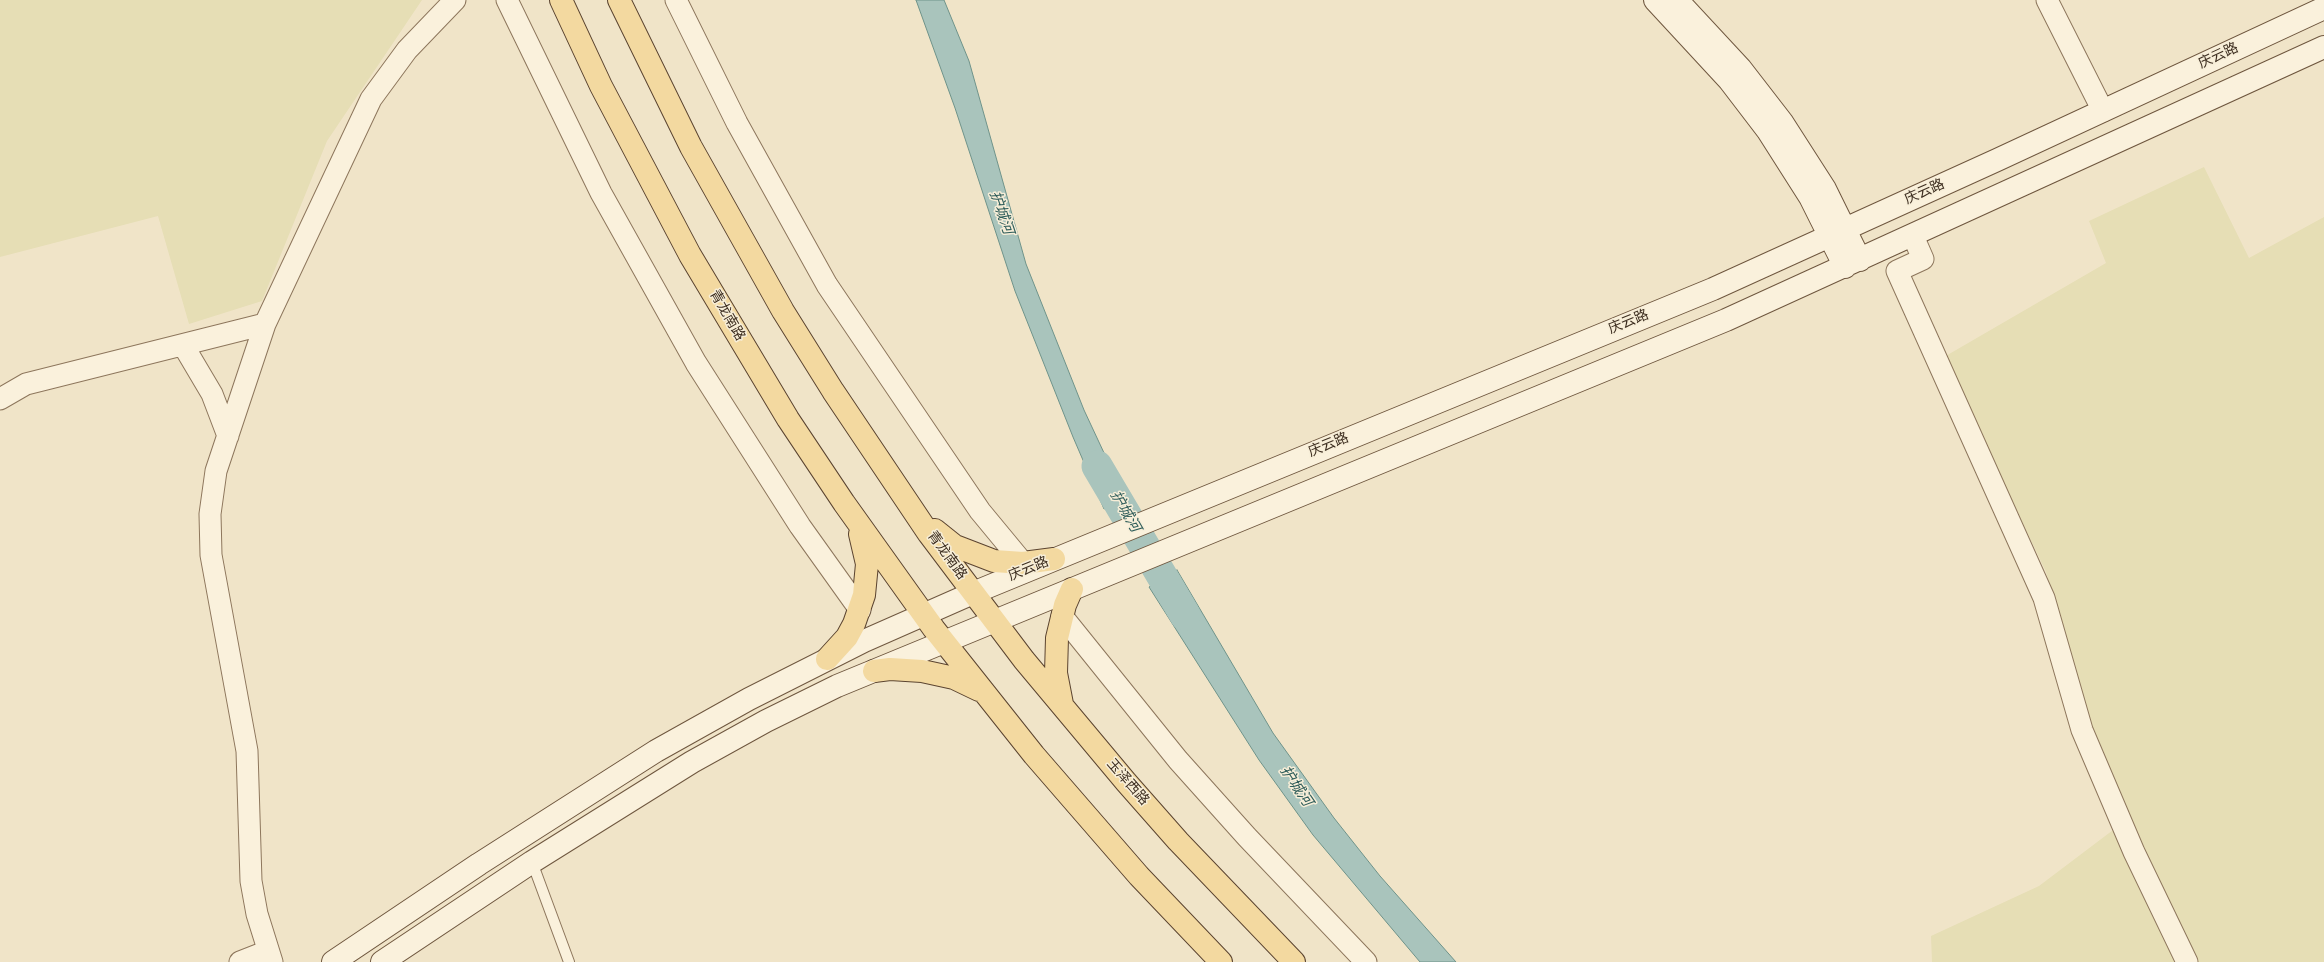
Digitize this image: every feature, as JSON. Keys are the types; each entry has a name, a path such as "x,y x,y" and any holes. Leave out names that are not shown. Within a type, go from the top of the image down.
{"main road":[{"name":"青龙南路","path":"561,0 644,171 690,255 788,419 844,503 923,614"},
{"name":"青龙南路","path":"619,0 691,147 736,230 832,391 914,512 973,593"},
{"path":"1654,0 1707,55 1753,110 1838,232"},
{"path":"1677,0 1724,49 1762,95 1804,155 1853,264"},
{"name":"庆云路","path":"333,962 479,864 656,751 742,703 827,659 923,614 1054,559 1713,289 2103,111 2324,8"},
{"path":"382,962 532,862 729,741 830,690 1726,320 1853,264 2324,47"},
{"path":"827,659 847,637 860,610 867,581 864,548 860,532 844,503"},
{"path":"914,512 945,539 967,552 994,561 1023,563 1054,559"},
{"path":"1064,709 1057,679 1056,654 1062,616 1072,590"},
{"name":"玉泽西路","path":"973,593 1064,709 1178,841 1294,962"},
{"path":"923,614 983,693 1096,827 1221,962"},
{"path":"874,671 906,669 932,673 954,678 983,693"}],"street":[{"path":"240,962 270,956 257,914 251,881 247,751 211,555 210,528 216,472 266,324 371,100 407,50 455,0"},
{"path":"507,0 601,193 685,343 747,445 800,526 860,610"},
{"path":"676,0 740,130 827,285 980,511 1023,563"},
{"path":"2047,0 2103,111"},
{"path":"1913,236 1923,259 1897,271 2044,598 2082,730 2134,852 2187,962"},
{"path":"0,399 26,384 266,324"},
{"path":"183,345 212,394 228,436"},
{"path":"1062,616 1178,760 1247,838 1366,962"}],"lane":[{"path":"532,862 569,962"}],"shaded area":[{"path":"0,0 422,0 327,141 262,301 189,324 158,216 0,257"},
{"path":"2204,167 2249,258 2324,217 2324,962 1932,962 1931,936 2039,886 2125,821 2090,722 2046,572 1944,357 2106,263 2089,221"}],"water":[{"path":"916,0 944,0 969,61 1026,264 1084,410 1126,500 1104,509 1073,437 1015,291 955,108"},
{"path":"1177,570 1273,733 1334,818 1380,876 1456,962 1420,962 1313,835 1259,760 1149,587"}],"waterway":[{"name":"护城河","path":"1097,466 1185,615"}]}
